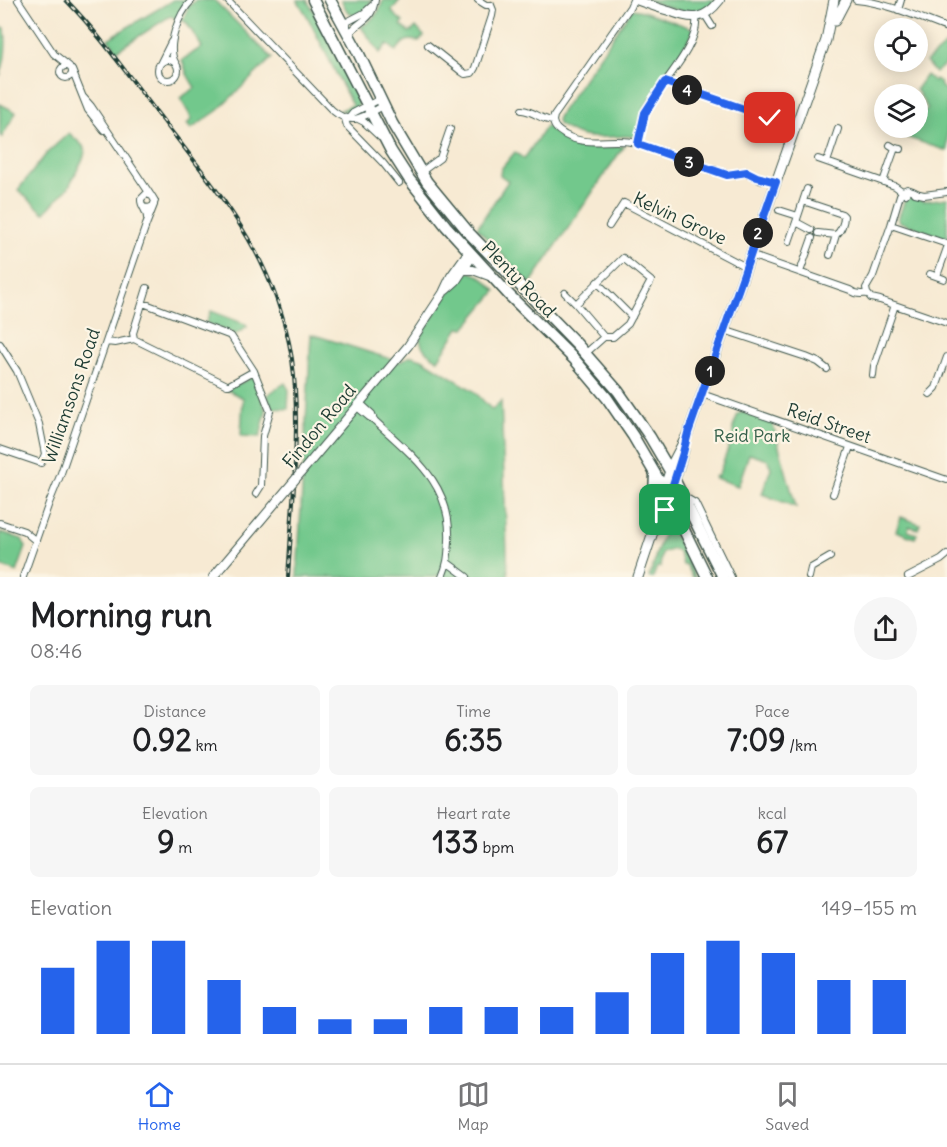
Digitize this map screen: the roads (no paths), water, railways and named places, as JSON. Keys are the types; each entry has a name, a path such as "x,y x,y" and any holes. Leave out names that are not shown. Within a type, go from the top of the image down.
{"highway":[{"name":"Plenty Road","path":"313,0 402,169 446,226 597,385 655,473 706,577"},
{"name":"Plenty Road","path":"330,0 382,103 421,172 440,199 479,243 586,353 618,391 650,437 725,573"},
{"path":"339,47 338,33 346,29"},
{"name":"Findon Road","path":"471,253 479,243"},
{"path":"655,473 656,526 670,522 681,524"}],"main road":[{"path":"826,40 834,0"},
{"path":"638,577 826,40 844,0"}],"street":[{"path":"18,0 54,54 61,75 80,90"},
{"path":"173,39 172,55 178,70 173,78 168,80 163,79 160,75 159,66 173,39 181,15 192,0"},
{"path":"227,0 332,110 346,119 358,118 382,103"},
{"path":"428,45 465,74 472,73 492,16 494,2 486,5 478,0"},
{"path":"720,0 705,15 694,18 683,17 635,0 554,116 554,126 578,140 591,143 622,141 638,144 727,175 747,172 758,178 776,182"},
{"path":"856,0 872,1 947,28"},
{"path":"898,10 901,0"},
{"path":"346,29 375,2"},
{"path":"346,29 371,15 375,2"},
{"path":"705,15 712,26"},
{"path":"638,144 645,113 691,43 694,35 694,18"},
{"path":"54,54 71,68 88,109 112,139"},
{"path":"159,66 167,60 176,64"},
{"path":"60,72 63,66 71,68"},
{"path":"65,78 71,76 71,68"},
{"path":"665,82 770,118"},
{"path":"84,98 154,198 154,205 149,208 143,207 141,203 139,178"},
{"path":"346,119 352,114 370,109"},
{"path":"522,110 553,121"},
{"path":"358,118 389,146"},
{"path":"346,119 349,129 383,163 399,183"},
{"path":"421,172 440,158 450,129"},
{"path":"827,162 838,129"},
{"path":"884,182 895,147"},
{"path":"818,159 884,182 904,193"},
{"path":"789,242 807,189"},
{"path":"947,192 925,195 906,189 900,195 867,290 871,298 947,323"},
{"path":"141,198 150,194"},
{"path":"803,201 842,214 844,219 830,255"},
{"name":"Kelvin Grove","path":"609,226 624,203 746,267"},
{"name":"Williamsons Road","path":"23,577 154,205"},
{"name":"Williamsons Road","path":"143,207 147,214 146,225"},
{"path":"779,210 797,219 813,234 836,235"},
{"path":"891,225 947,246 937,276"},
{"path":"800,272 813,234"},
{"name":"Findon Road","path":"443,292 454,284 464,270 471,253"},
{"name":"Findon Road","path":"213,577 408,346 451,276 471,253"},
{"path":"750,255 850,290 867,290"},
{"path":"576,304 623,258 651,281 628,324 612,337 604,337 586,353"},
{"path":"464,270 471,270 495,279"},
{"path":"597,282 632,317"},
{"path":"134,339 133,333 147,288"},
{"path":"565,293 604,337"},
{"path":"143,303 231,336 258,377 270,411 263,436 261,486 256,494"},
{"path":"873,375 895,305"},
{"path":"724,330 806,357 827,369"},
{"path":"106,342 115,343 134,339 226,385 254,372"},
{"path":"0,344 17,372 39,424 45,454 41,463 0,449"},
{"path":"930,394 936,388 947,357"},
{"name":"Reid Street","path":"702,394 947,480"},
{"path":"358,405 372,414 374,420 428,472 444,500 450,524 448,563 442,577"},
{"path":"833,494 850,447"},
{"path":"0,523 24,531 36,541"},
{"path":"24,531 40,529"},
{"path":"908,577 947,555"},
{"path":"809,577 811,568 830,557"},
{"path":"448,563 468,577"},
{"path":"921,570 925,577"},
{"name":"Plenty Road","path":"725,573 731,577"}],"railway":[{"path":"66,0 114,56 223,199 242,228 273,289 284,322 292,359 295,391 294,486 288,577"}],"park label":[{"name":"Reid Park","path":"752,435"}]}
